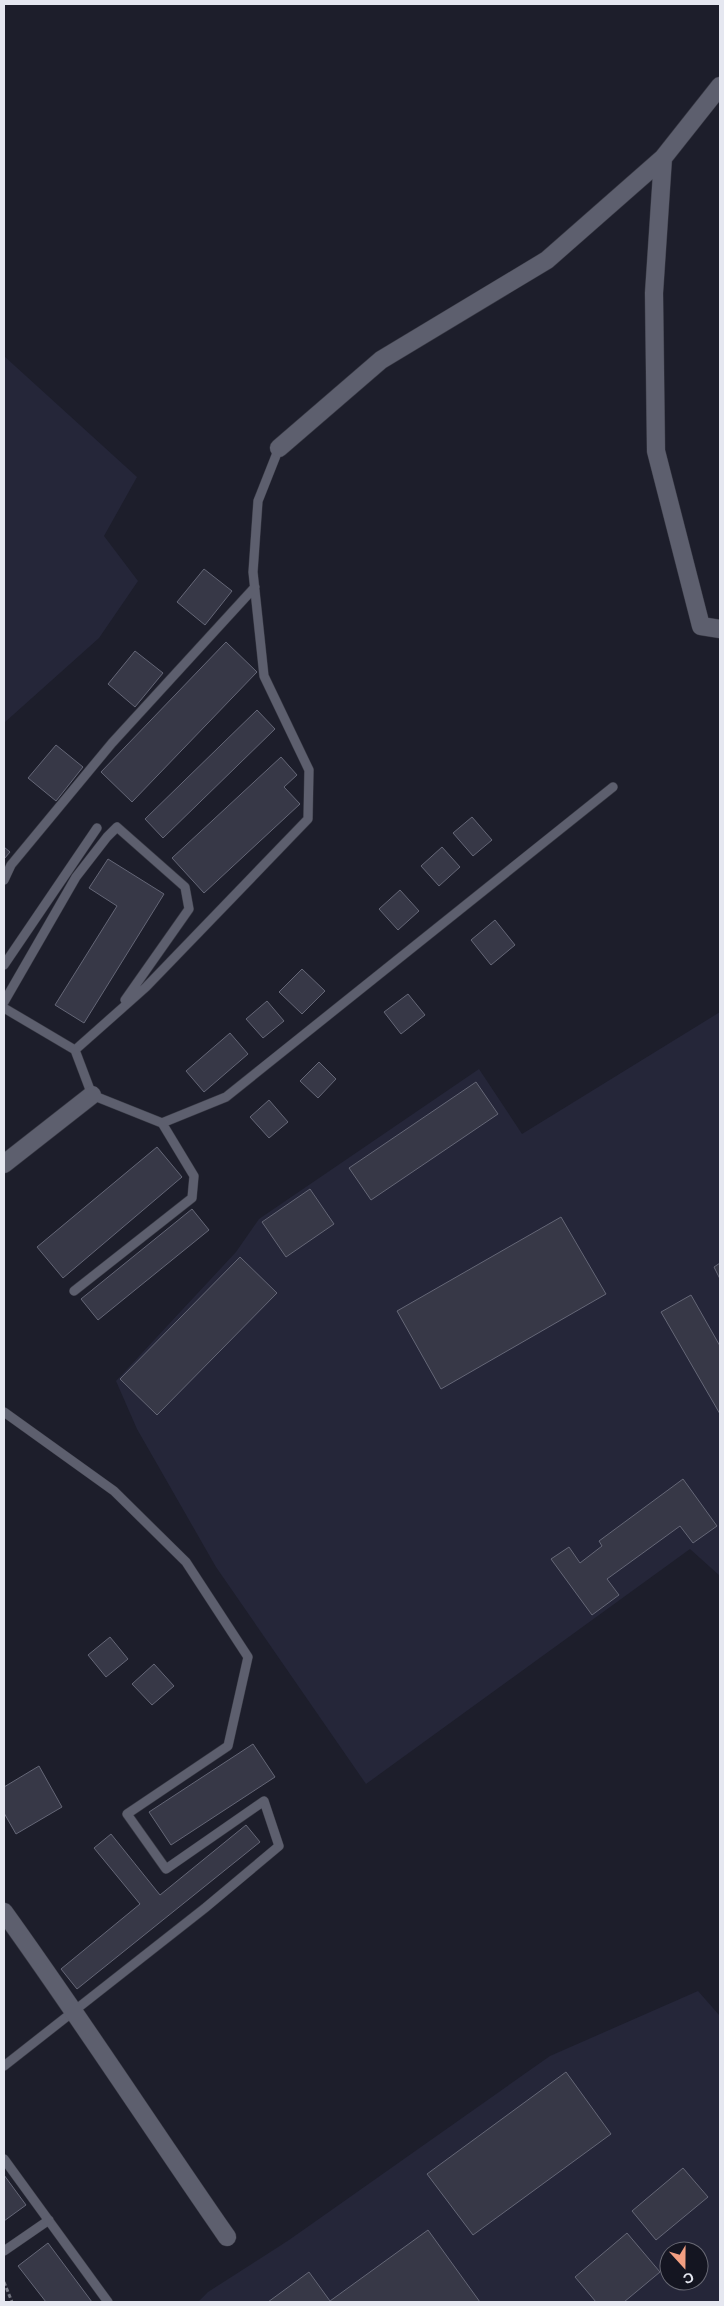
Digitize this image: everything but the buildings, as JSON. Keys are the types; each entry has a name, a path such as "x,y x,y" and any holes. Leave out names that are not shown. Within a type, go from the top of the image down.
{"street":[{"path":"279,448 381,360 547,260 663,158 720,86"},
{"path":"663,158 654,293 656,451 700,626 720,629"},
{"path":"4,1164 92,1095"},
{"path":"4,1912 75,2011 158,2138 227,2237"}],"lane":[{"path":"75,1050 153,980 308,819 309,770 264,676 253,572 258,501 279,448"},
{"path":"4,880 11,865 112,743 255,587"},
{"path":"162,1123 226,1097 613,787"},
{"path":"4,1002 76,878 107,836 117,827 185,887 189,909 116,1013"},
{"path":"4,964 96,828"},
{"path":"4,1008 75,1050 92,1095 162,1123 194,1176 192,1198 74,1291"},
{"path":"4,1412 114,1491 186,1562 248,1657 228,1746 127,1814 166,1869 264,1801 279,1846 4,2066"},
{"path":"4,2159 108,2302"},
{"path":"4,2251 49,2220"}],"path":[{"path":"4,2282 12,2302"}],"shaded area":[{"path":"4,356 137,477 104,536 138,581 99,638 4,723"},
{"path":"720,1012 720,1576 690,1549 366,1784 216,1567 137,1429 116,1381 236,1252 259,1219 479,1069 522,1134"},
{"path":"698,1991 720,2016 720,2302 198,2302 208,2292 289,2240 550,2056"}]}
